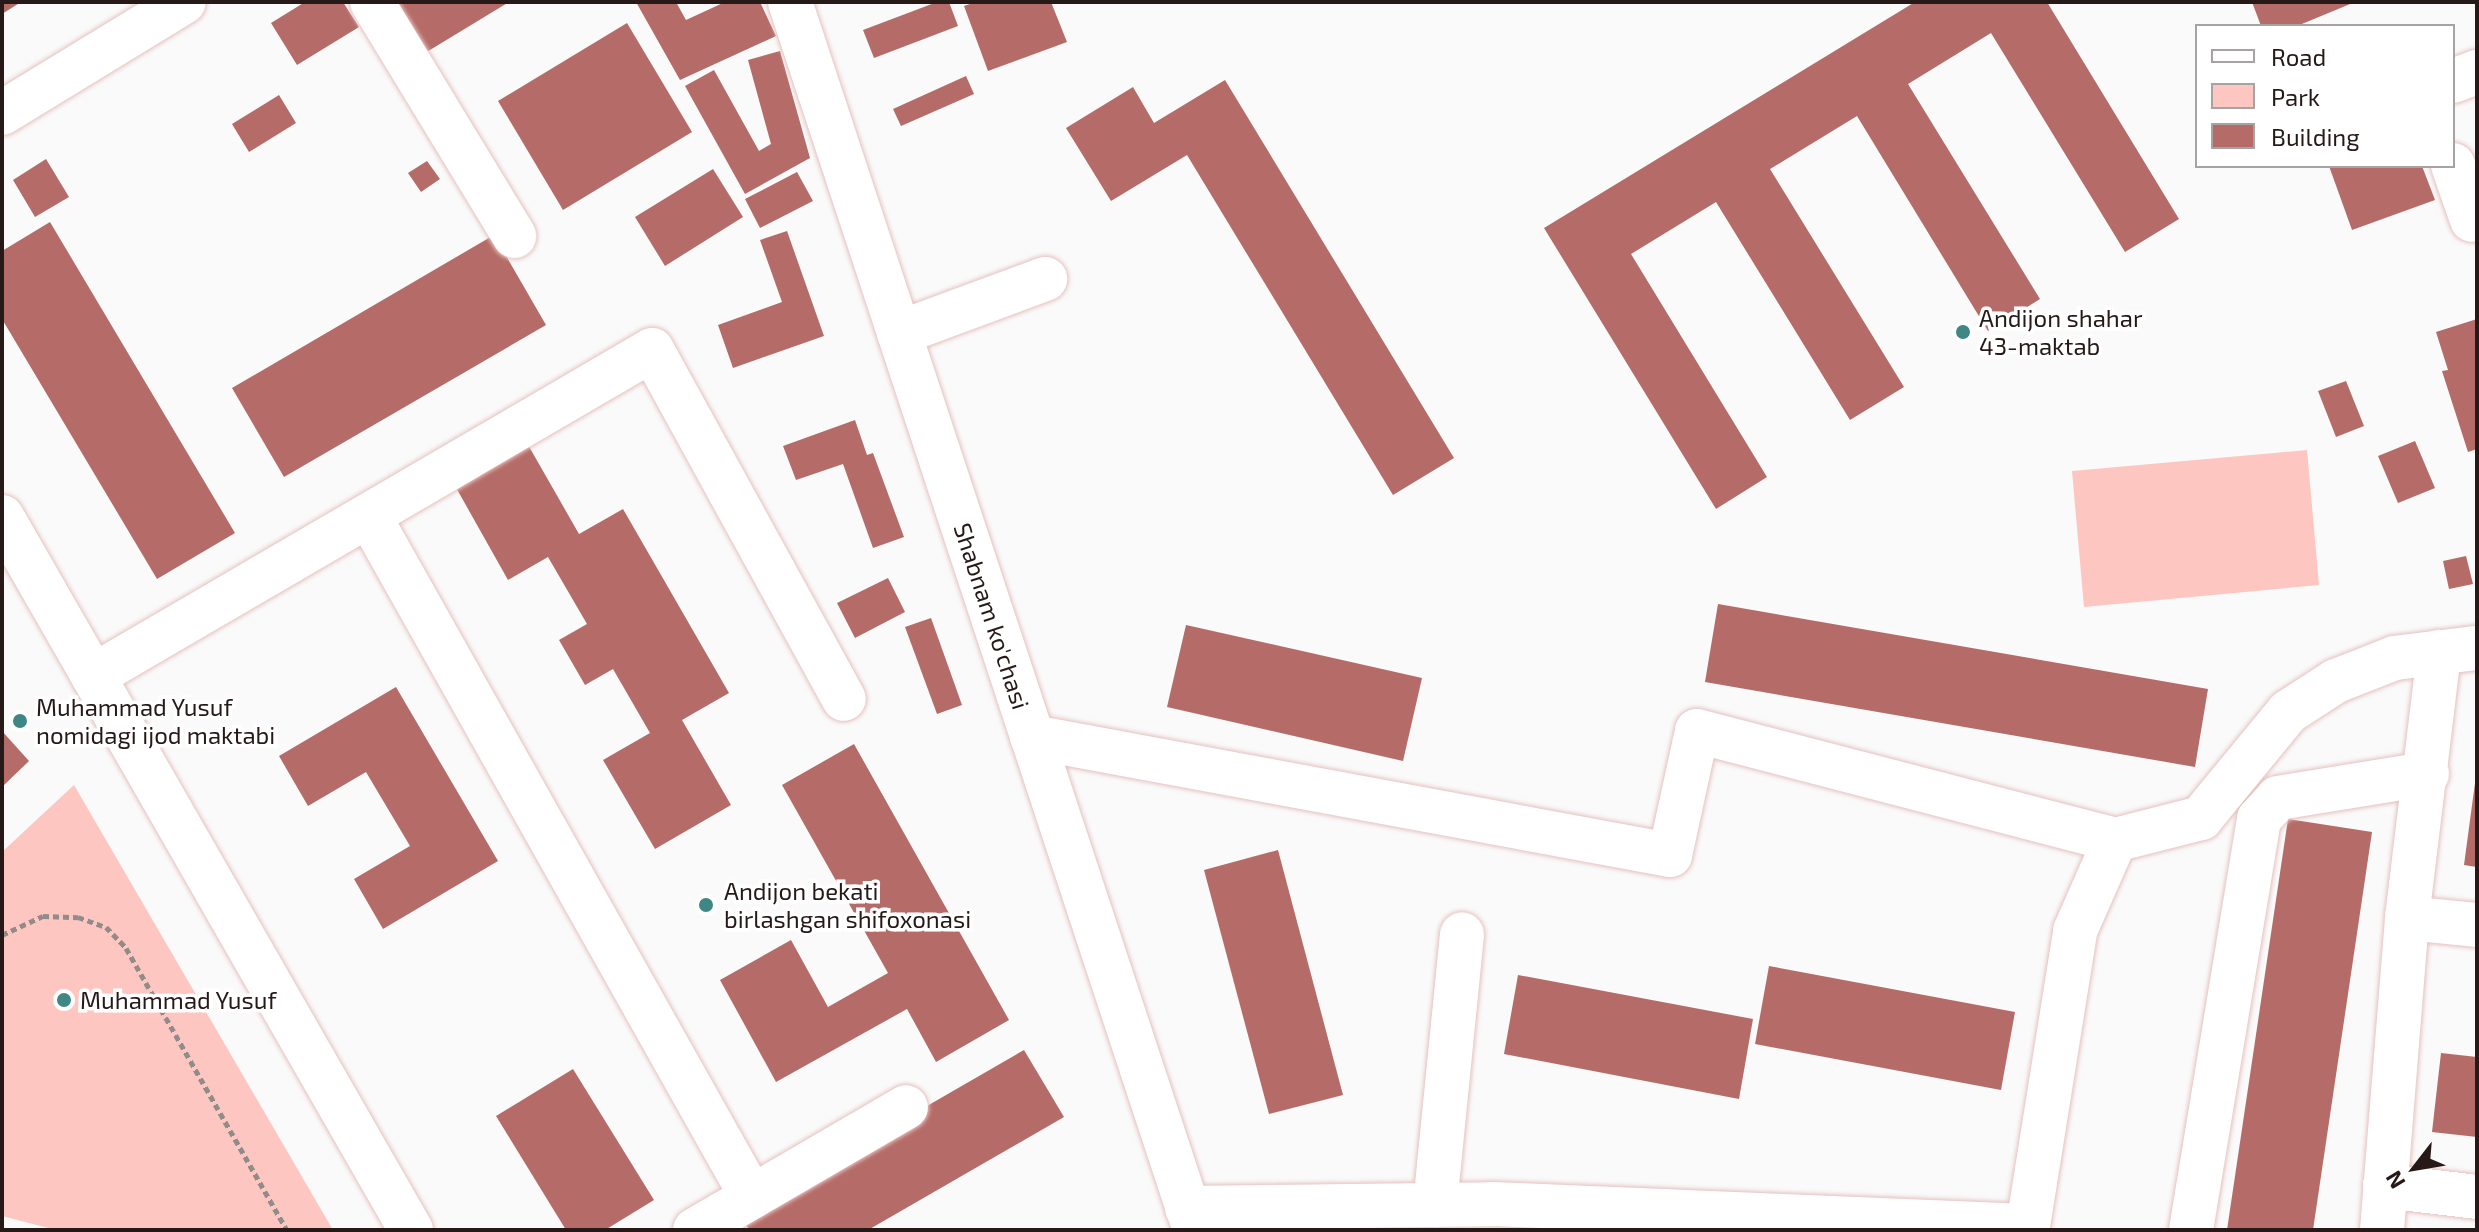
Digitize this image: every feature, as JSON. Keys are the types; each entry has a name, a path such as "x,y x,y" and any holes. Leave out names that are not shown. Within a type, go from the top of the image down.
{"street":[{"path":"2,113 184,2"},
{"path":"372,2 514,236"},
{"name":"Shabnam ko'chasi","path":"790,2 1191,1219"},
{"path":"2455,80 2477,72"},
{"path":"2454,168 2472,220"},
{"path":"899,333 1045,279"},
{"path":"93,676 652,350 844,699"},
{"path":"369,516 752,1197"},
{"path":"2,517 411,1230"},
{"path":"1032,737 1670,855 1697,731 2115,840 2201,818 2288,712 2336,681 2395,658 2458,650 2427,774 2407,918 2382,1230"},
{"path":"2191,1230 2259,819 2278,798 2427,774"},
{"path":"1191,1219 1435,1205 2028,1226 2075,931 2115,840"},
{"path":"2407,918 2477,925"},
{"path":"1435,1205 1462,934"},
{"path":"695,1230 906,1107"},
{"path":"2385,1186 2477,1197"}],"path":[{"path":"2,935 43,916 78,917 106,927 116,937 287,1230"}],"green space":[{"path":"2307,450 2319,585 2084,607 2072,471"},
{"path":"74,785 333,1230 56,1230 2,1216 2,852"}],"building":[{"path":"2,2 21,2 2,14"},
{"path":"305,2 343,2 359,27 297,65 271,23"},
{"path":"395,2 509,2 425,53"},
{"path":"636,2 676,2 686,20 725,2 760,2 776,36 680,80"},
{"path":"937,2 949,2 958,26 874,58 863,30"},
{"path":"976,2 1051,2 1067,42 988,71 964,6"},
{"path":"1915,2 2047,2 2179,219 2125,252 1991,33 1908,84 2040,299 1988,331 1857,116 1770,169 1904,387 1850,420 1716,202 1631,254 1767,477 1716,509 1544,228"},
{"path":"2252,2 2355,2 2302,24 2260,24"},
{"path":"627,23 692,132 563,210 498,101"},
{"path":"780,51 810,158 745,194 685,86 714,70 759,151 771,144 748,60"},
{"path":"966,76 974,94 901,126 893,109"},
{"path":"1225,80 1454,458 1393,495 1187,155 1111,201 1066,128 1133,87 1154,123"},
{"path":"279,95 296,123 249,152 232,124"},
{"path":"46,159 69,197 35,217 13,180"},
{"path":"427,161 440,179 421,192 408,173"},
{"path":"2330,168 2423,168 2435,200 2352,230"},
{"path":"713,169 743,217 665,266 635,217"},
{"path":"797,172 813,201 760,228 745,199"},
{"path":"50,222 235,533 157,579 2,319 2,251"},
{"path":"787,231 824,336 733,368 718,325 782,302 760,240"},
{"path":"494,235 546,325 284,477 232,388"},
{"path":"2477,319 2477,449 2468,452 2442,371 2448,370 2436,332"},
{"path":"2346,381 2364,426 2336,437 2318,391"},
{"path":"855,420 867,455 873,453 904,537 873,548 843,464 796,480 783,446"},
{"path":"2415,441 2435,488 2398,503 2378,456"},
{"path":"527,443 579,534 623,509 729,693 682,720 731,805 655,849 603,760 650,733 613,669 585,685 559,640 587,624 548,557 508,580 454,484"},
{"path":"2466,556 2473,584 2449,589 2443,561"},
{"path":"888,578 905,612 855,638 837,603"},
{"path":"1718,604 2208,689 2195,767 1705,682"},
{"path":"931,618 962,705 937,714 905,627"},
{"path":"1186,625 1422,678 1403,761 1167,707"},
{"path":"396,687 498,861 383,929 354,879 410,846 366,772 308,806 279,756"},
{"path":"2,731 29,761 2,787"},
{"path":"854,744 1009,1020 936,1062 907,1009 776,1082 720,980 791,940 828,1007 888,973 782,785"},
{"path":"2477,784 2477,867 2464,865"},
{"path":"2288,819 2372,832 2313,1230 2227,1230"},
{"path":"1278,850 1343,1095 1269,1114 1204,870"},
{"path":"1769,966 2015,1012 2001,1090 1755,1044"},
{"path":"1518,975 1753,1019 1739,1099 1504,1054"},
{"path":"1024,1050 1064,1117 868,1230 749,1230 740,1214"},
{"path":"2441,1053 2477,1057 2477,1137 2432,1132"},
{"path":"573,1069 654,1200 605,1230 566,1230 496,1116"}],"place":[{"name":"Andijon shahar 43-maktab","path":"1963,332"},
{"name":"Muhammad Yusuf nomidagi ijod maktabi","path":"20,721"},
{"name":"Аndijon bekati birlashgan shifoxonasi","path":"706,905"},
{"name":"Muhammad Yusuf","path":"64,1000"}]}
